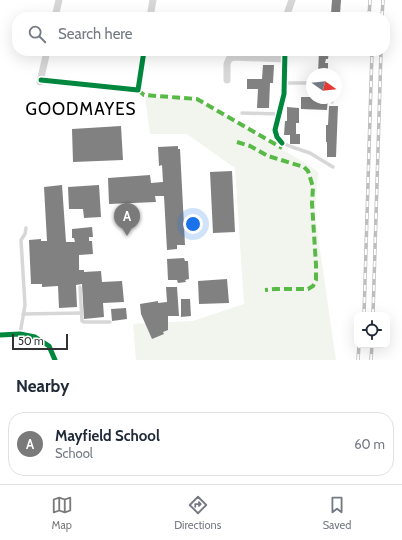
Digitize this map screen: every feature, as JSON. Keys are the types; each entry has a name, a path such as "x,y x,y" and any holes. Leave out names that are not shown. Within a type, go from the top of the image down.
{"street":[{"path":"56,12 59,0"},
{"path":"151,12 153,0"},
{"path":"288,12 292,0"},
{"path":"46,56 40,81 138,90 143,56"},
{"path":"227,80 229,59 233,57 285,59 284,94 275,130 277,137 282,143"},
{"path":"0,335 20,334 35,337 49,346 55,360"}],"lane":[{"path":"284,82 306,83"},
{"path":"242,113 279,114"},
{"path":"282,143 310,153 333,167"},
{"path":"20,334 25,305 21,240 25,234 26,228"},
{"path":"80,287 81,313 84,322 110,322"},
{"path":"23,314 81,313"}],"shaded area":[{"path":"145,97 197,100 307,164 318,172 315,216 336,360 136,360 133,324 193,321 244,304 235,168 187,134 150,134"}],"building":[{"path":"332,0 341,0 340,12 331,12"},
{"path":"319,56 328,56 325,63 328,63 328,68 318,68"},
{"path":"263,65 274,65 273,83 270,83 269,108 257,108 258,89 247,89 247,79 262,79"},
{"path":"301,97 306,97 306,104 328,104 327,110 301,109"},
{"path":"329,106 338,106 336,157 327,157 326,125 328,125"},
{"path":"287,107 299,108 299,123 296,123 296,134 300,134 300,144 290,144 290,135 284,135 285,121 287,121"},
{"path":"121,126 123,160 73,162 72,129"},
{"path":"178,146 178,149 180,149 185,245 177,245 177,249 167,250 164,196 155,196 156,202 109,204 108,178 150,175 151,183 163,182 162,165 159,166 158,147"},
{"path":"232,171 235,232 213,233 210,172"},
{"path":"62,185 66,242 75,242 74,238 72,238 72,229 92,227 93,237 89,237 89,241 92,241 93,254 79,255 79,270 84,270 84,272 101,271 102,282 122,281 124,302 103,303 104,317 84,319 82,284 76,285 77,307 59,308 58,286 42,287 42,284 31,284 29,240 41,239 41,241 47,241 44,187"},
{"path":"99,185 101,217 84,218 83,209 69,209 68,187"},
{"path":"184,258 185,261 188,261 189,279 185,280 186,282 178,283 177,280 168,280 167,259"},
{"path":"227,279 229,303 199,304 198,281"},
{"path":"166,287 177,287 179,316 168,316 168,330 163,332 164,334 152,339 141,314 140,304 158,301 158,303 167,302"},
{"path":"181,299 190,299 191,316 181,317"},
{"path":"126,308 127,319 112,321 111,309"}],"railway":[{"path":"369,12 370,0"},
{"path":"382,12 383,0"},
{"path":"364,312 372,56"},
{"path":"373,312 381,56"},
{"path":"358,360 359,348"},
{"path":"371,360 372,348"}],"marked path":[{"path":"138,90 144,95 197,99 282,148"},
{"path":"237,142 250,146 268,156 304,167 308,171 313,187 312,203 316,280 313,286 308,289 265,290"}],"cycle path":[{"path":"41,80 138,90 143,56"},
{"path":"282,143 277,137 275,130 284,94 285,56"},
{"path":"0,335 20,334 35,337 49,346 55,360"}],"place":[{"name":"Mayfield School","path":"127,236"}],"district":[{"name":"GOODMAYES","path":"81,109"}]}
